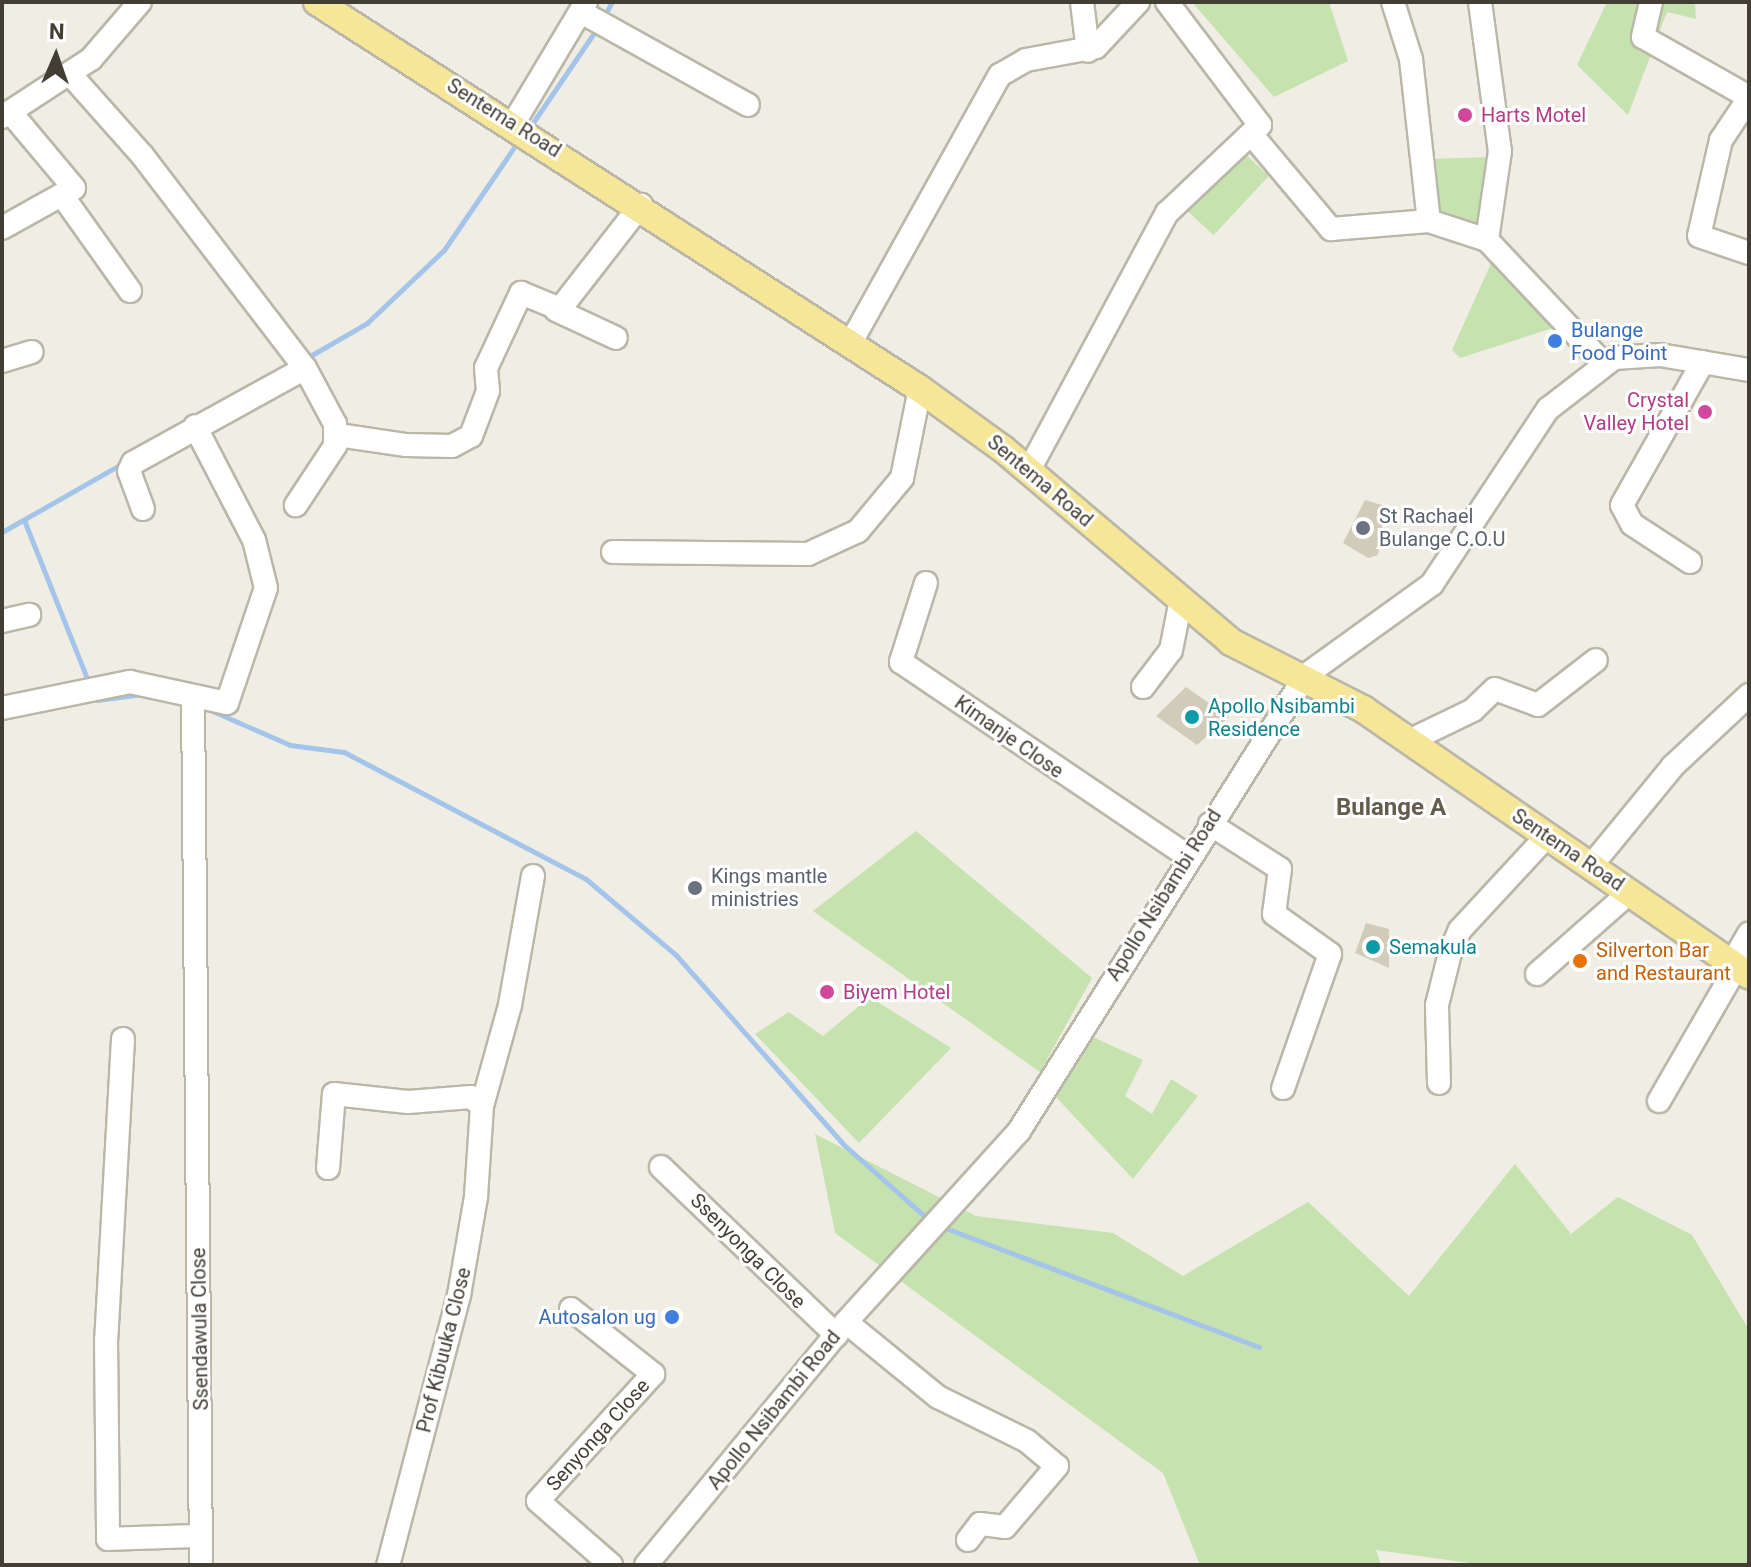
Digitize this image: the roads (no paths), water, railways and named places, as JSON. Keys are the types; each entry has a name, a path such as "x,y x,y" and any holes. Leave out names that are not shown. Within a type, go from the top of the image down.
{"main road":[{"name":"Sentema Road","path":"317,2 641,205 920,389 1029,470 1181,600 1251,655 1306,675 1409,741 1740,968"}],"street":[{"path":"2,228 64,198 74,185 6,114 70,74 101,50 140,2"},
{"path":"1082,2 1088,51"},
{"path":"850,344 1000,75 1026,60 1088,51 1138,2"},
{"path":"1029,470 1167,213 1252,135 1258,114 1167,2"},
{"path":"1393,2 1411,59 1429,221"},
{"path":"1480,2 1500,151 1487,240"},
{"path":"1651,2 1643,37 1749,98 1721,140 1699,236 1749,253"},
{"path":"513,124 583,7 748,105"},
{"path":"70,74 142,155 298,361 338,435"},
{"path":"1252,135 1331,229 1429,221 1487,240 1602,362 1644,355 1749,370"},
{"path":"64,198 130,291"},
{"path":"556,310 641,205"},
{"path":"338,435 406,445 452,446 471,436 488,391 486,368 521,293 616,338"},
{"path":"2,361 32,352"},
{"path":"143,509 129,471 133,463 298,361"},
{"name":"Apollo Nsibambi Road","path":"646,1565 841,1329 1019,1131 1306,675 1432,584 1533,428 1602,362"},
{"path":"1690,562 1632,524 1622,505 1703,362"},
{"path":"613,552 808,554 858,531 902,478 920,389"},
{"path":"2,708 130,682 192,704 227,703 266,588 254,540 195,426"},
{"path":"296,505 338,435"},
{"name":"Kimanje Close","path":"926,583 901,662 1189,857"},
{"path":"1143,687 1171,650 1181,600"},
{"path":"2,621 29,615"},
{"path":"1409,741 1473,710 1492,690 1538,705 1596,660"},
{"path":"1591,866 1673,766 1749,695"},
{"name":"Ssendawula Close","path":"192,704 193,1094 201,1565"},
{"path":"1210,824 1280,869 1274,914 1330,954 1283,1088"},
{"path":"1439,1083 1437,1005 1450,953 1460,930 1547,836"},
{"name":"Prof Kibuuka Close","path":"388,1565 459,1295 482,1131 482,1106 510,1005 533,876"},
{"path":"1537,974 1630,892"},
{"path":"1659,1101 1740,968 1749,934"},
{"path":"123,1039 106,1340 108,1539 200,1536"},
{"path":"328,1168 334,1094 408,1102 471,1097 482,1106"},
{"name":"Ssenyonga Close","path":"661,1167 841,1329 938,1397 1027,1441 1057,1466 1005,1527 980,1524 968,1540"},
{"name":"Senyonga Close","path":"571,1309 653,1374 538,1501 611,1565"}],"waterway":[{"path":"603,18 612,2"},
{"path":"530,127 596,30"},
{"path":"305,359 367,323 444,250 515,146"},
{"path":"2,532 123,463"},
{"path":"24,520 90,686"},
{"path":"97,700 143,694"},
{"path":"210,710 290,745 344,752 586,879 676,955 843,1144 930,1221"},
{"path":"943,1227 1259,1347"}],"place":[{"name":"Harts Motel","path":"1465,115"},
{"name":"Bulange Food Point","path":"1555,341"},
{"name":"Crystal Valley Hotel","path":"1705,412"},
{"name":"St Rachael Bulange C.O.U","path":"1363,528"},
{"name":"Apollo Nsibambi Residence","path":"1192,717"},
{"name":"Kings mantle ministries","path":"695,888"},
{"name":"Semakula","path":"1373,947"},
{"name":"Silverton Bar and Restaurant","path":"1580,961"},
{"name":"Biyem Hotel","path":"827,992"},
{"name":"Autosalon ug","path":"672,1317"}],"district":[{"name":"Bulange A","path":"1391,808"}]}
